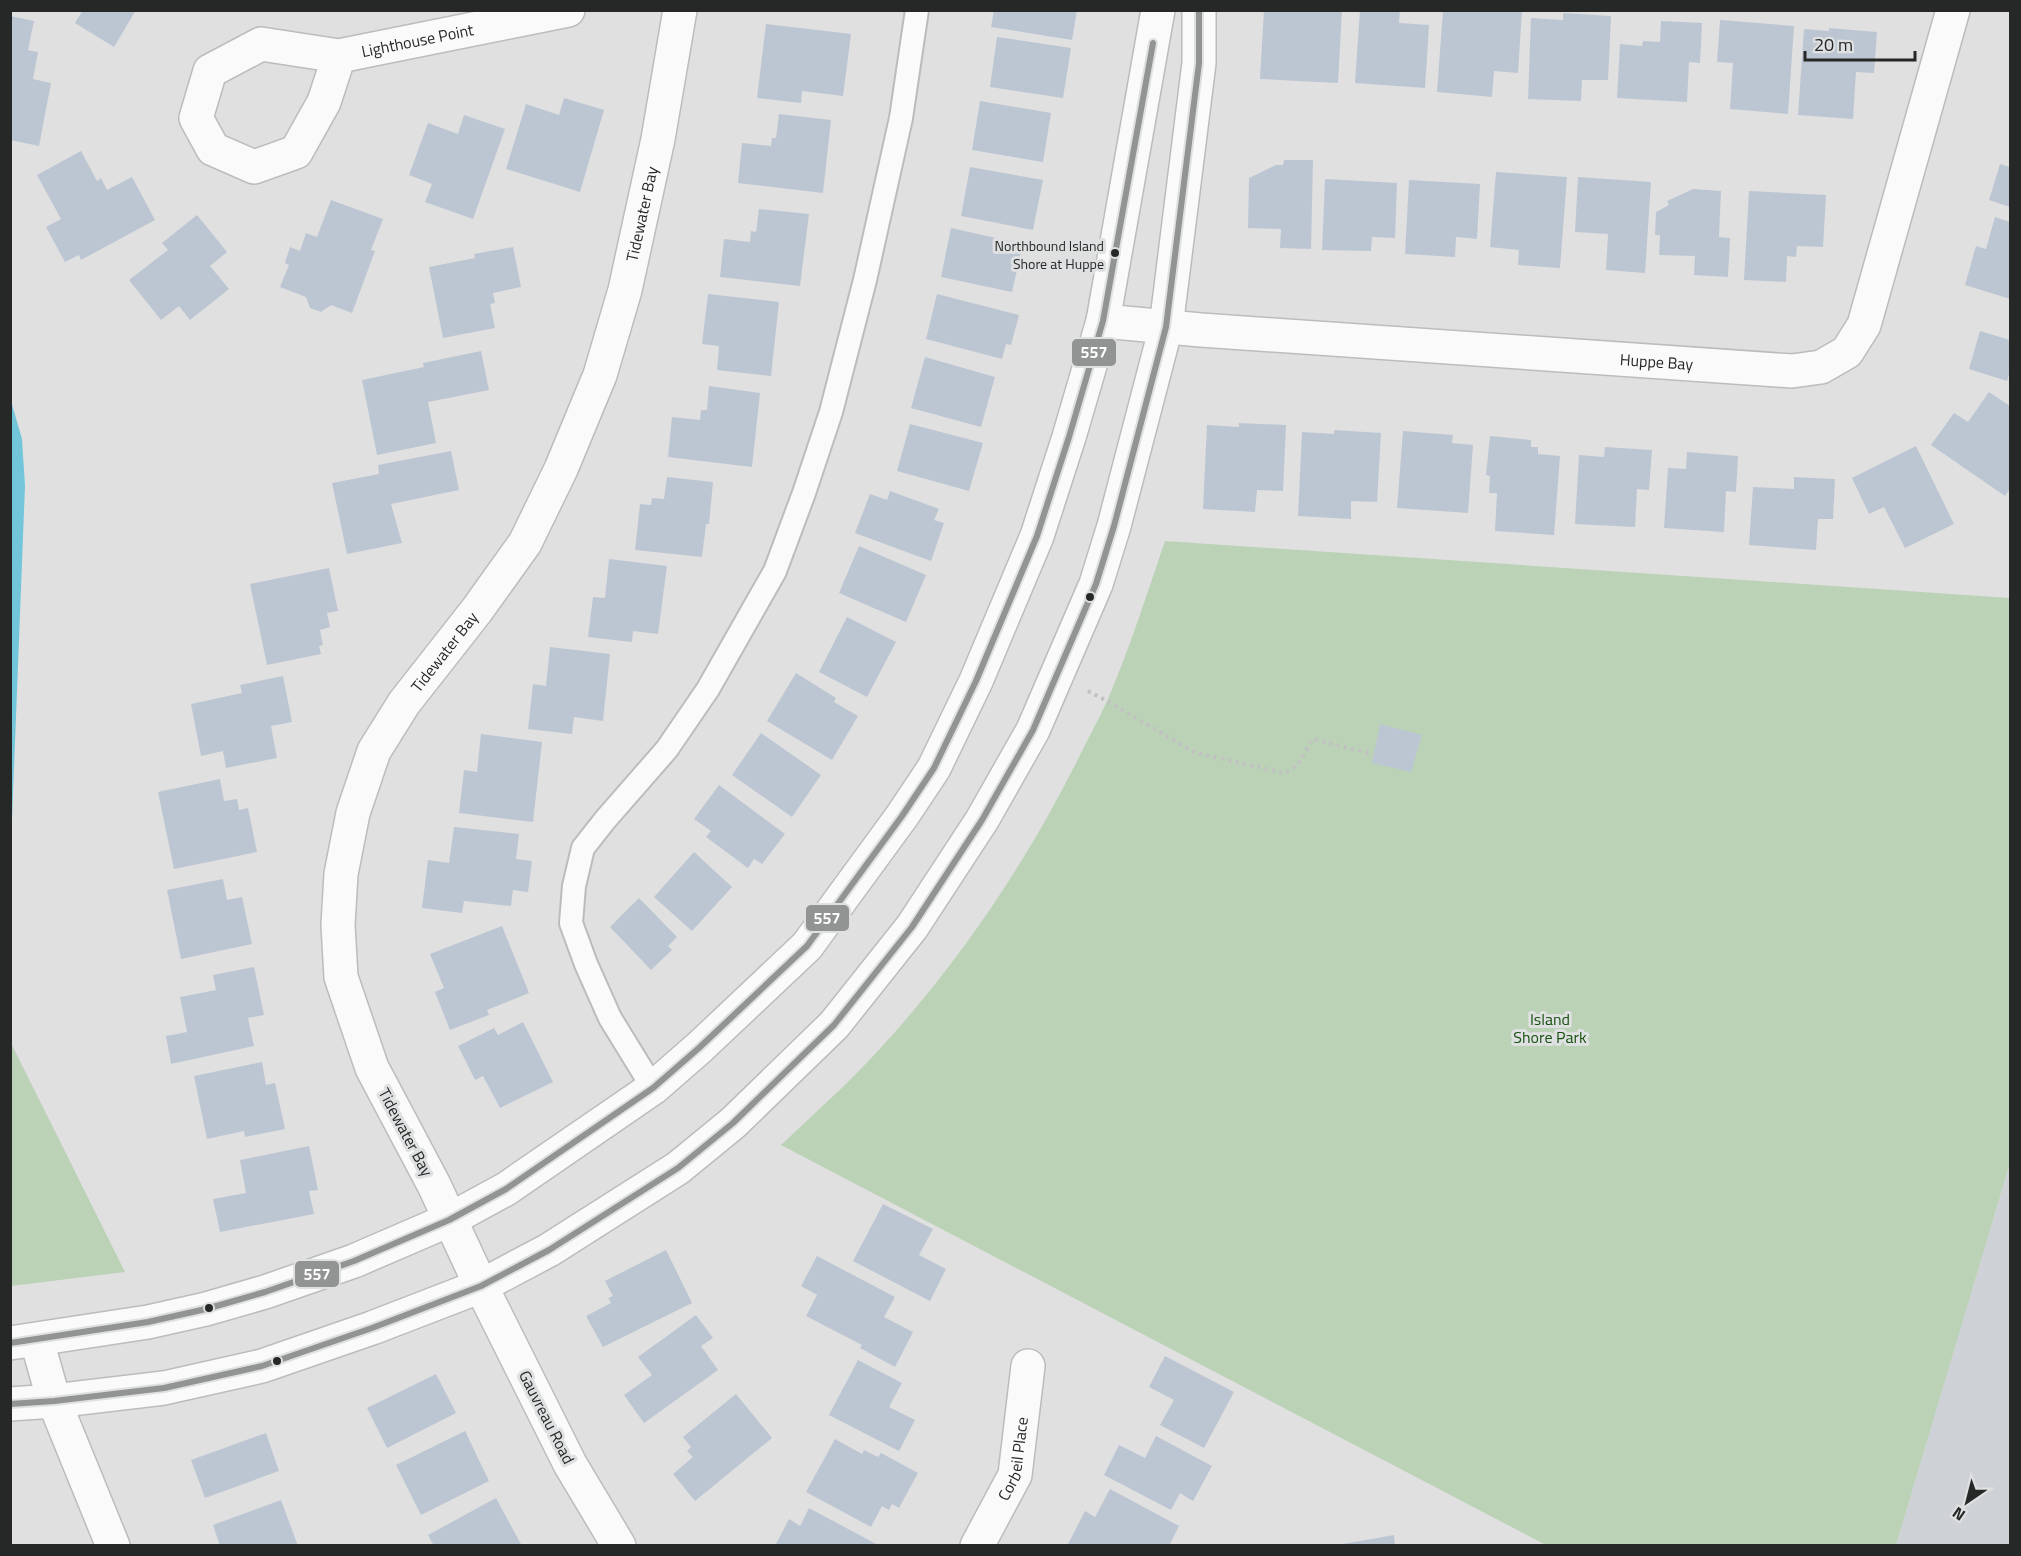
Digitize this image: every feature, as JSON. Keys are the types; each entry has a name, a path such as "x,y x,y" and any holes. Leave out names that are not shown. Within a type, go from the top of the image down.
{"street":[{"name":"Lighthouse Point","path":"339,56 324,102 296,152 254,167 213,149 196,118 210,71 261,44 339,56 568,10"},
{"name":"Tidewater Bay","path":"481,1286 434,1185 372,1068 341,977 338,925 341,874 353,813 374,751 404,703 477,610 525,543 561,469 600,375 625,290 658,139 680,10"},
{"path":"113,1545 54,1401 24,1342 148,1322 206,1309 265,1292 354,1261 449,1220 506,1189 653,1088 700,1047 807,946 902,816 934,768 976,681 1037,536 1069,437 1103,321 1158,10"},
{"path":"10,1404 164,1388 262,1366 372,1328 481,1286 549,1250 678,1168 733,1123 834,1025 912,927 982,820 1033,730 1096,584 1114,526 1166,327 1199,63 1199,10"},
{"name":"Huppe Bay","path":"1103,321 1792,371 1821,367 1847,352 1864,325 1953,10"},
{"name":"Gauvreau Road","path":"481,1286 570,1464 619,1545"},
{"name":"Corbeil Place","path":"977,1545 1015,1475 1028,1366"}],"lane":[{"path":"653,1088 610,1018 571,923 574,886 583,848 668,749 708,689 775,571 831,412 865,280 901,118 917,10"}],"path":[{"path":"1081,689 1096,694 1196,753 1285,773 1298,764 1313,739 1373,754"}],"shaded area":[{"path":"2010,1163 2010,1545 1896,1545"}],"green space":[{"name":"Island Shore Park","path":"1165,541 2010,598 2010,1163 1896,1545 1546,1545 781,1145 847,1083 917,1007 979,925 1008,882 1061,793 1105,705 1131,640"},
{"path":"10,1041 125,1272 11,1286"}],"water":[{"path":"11,401 22,439 25,486 11,845"}],"building":[{"path":"83,10 136,10 114,47 75,23"},
{"path":"994,10 1077,10 1072,40 991,27"},
{"path":"1264,10 1342,10 1338,83 1260,79"},
{"path":"1360,10 1400,10 1399,23 1429,25 1425,88 1355,83"},
{"path":"1443,10 1522,10 1518,73 1494,71 1492,97 1437,92"},
{"path":"1563,13 1611,16 1608,80 1582,80 1581,101 1528,99 1531,18 1563,20"},
{"path":"10,16 34,21 28,50 38,52 33,79 51,83 39,146 10,140"},
{"path":"1720,20 1794,26 1788,114 1730,109 1733,63 1717,62"},
{"path":"1661,21 1702,23 1700,63 1689,62 1687,102 1617,98 1620,44 1642,46 1643,41 1660,42"},
{"path":"766,24 851,34 843,96 802,91 801,103 757,98"},
{"path":"1829,28 1877,32 1874,73 1856,72 1853,119 1798,115 1804,29 1829,31"},
{"path":"997,37 1071,48 1063,98 990,87"},
{"path":"564,98 604,110 580,192 506,169 526,104 559,115"},
{"path":"980,101 1051,113 1043,162 972,150"},
{"path":"779,114 831,120 823,193 738,183 742,143 771,146 772,138 776,138"},
{"path":"464,115 505,129 473,219 425,202 432,184 409,175 428,123 458,134"},
{"path":"81,151 97,181 101,178 107,190 132,177 155,220 81,260 79,255 65,262 46,227 61,219 37,175"},
{"path":"1284,160 1313,160 1311,249 1280,248 1281,229 1248,228 1249,178 1276,165 1283,165"},
{"path":"2000,164 2010,167 2010,207 1989,200"},
{"path":"970,167 1043,180 1033,230 961,216"},
{"path":"1496,172 1567,177 1560,268 1518,265 1519,250 1490,247"},
{"path":"1578,177 1651,182 1645,273 1606,270 1608,234 1575,232"},
{"path":"1325,179 1397,183 1395,238 1372,237 1371,251 1322,250"},
{"path":"1409,180 1480,184 1477,239 1456,237 1455,257 1405,254"},
{"path":"1693,189 1721,191 1719,237 1730,238 1728,277 1694,275 1695,256 1659,255 1660,235 1655,235 1656,212 1669,205 1667,201"},
{"path":"1749,191 1826,195 1823,247 1797,246 1796,257 1787,256 1786,282 1744,280"},
{"path":"331,200 383,219 371,250 375,251 352,313 331,305 321,312 310,308 306,297 280,287 289,265 285,263 290,247 300,251 306,233 317,237"},
{"path":"759,209 809,214 800,286 720,277 724,239 750,242 751,231 756,232"},
{"path":"197,215 227,252 210,266 229,289 190,320 179,306 161,320 129,280 168,250 162,243"},
{"path":"1995,217 2010,222 2010,299 1965,285 1976,246 1986,249"},
{"path":"951,228 1023,244 1012,292 941,277"},
{"path":"513,247 521,287 493,293 495,303 490,304 495,328 443,338 429,267 475,258 474,254"},
{"path":"708,294 779,302 771,376 717,370 719,346 702,344"},
{"path":"937,294 1019,315 1011,345 1006,344 1002,359 926,339"},
{"path":"1980,331 2010,340 2010,371 2007,381 1969,369"},
{"path":"481,351 489,390 428,402 436,443 377,455 362,380 424,367 423,363"},
{"path":"925,357 995,377 981,427 911,408"},
{"path":"709,386 760,393 752,467 668,457 672,417 700,420 701,410 707,410"},
{"path":"1989,392 2010,406 2010,489 2005,496 1931,445 1954,413 1968,422"},
{"path":"1239,423 1286,425 1283,491 1257,490 1255,512 1203,509 1207,425 1239,427"},
{"path":"910,424 983,443 969,491 897,471"},
{"path":"1334,430 1381,433 1377,502 1351,501 1351,519 1298,516 1302,432 1334,434"},
{"path":"1403,431 1453,435 1452,443 1473,445 1468,513 1397,508"},
{"path":"1490,436 1531,440 1531,447 1538,447 1538,454 1560,456 1554,535 1495,531 1497,493 1489,493 1490,476 1486,475"},
{"path":"1916,446 1954,524 1905,548 1884,507 1869,514 1852,478"},
{"path":"1605,447 1652,450 1649,490 1637,489 1635,527 1575,524 1579,455 1604,457"},
{"path":"451,451 459,490 391,504 402,543 347,554 332,483 379,474 378,465"},
{"path":"1687,452 1738,456 1736,492 1726,491 1724,532 1664,528 1668,468 1686,469"},
{"path":"667,477 713,482 709,524 706,524 702,557 635,550 640,504 651,505 652,498 664,499"},
{"path":"1794,477 1835,479 1833,519 1818,519 1816,550 1749,545 1753,487 1794,489"},
{"path":"890,491 939,509 934,520 944,523 931,561 855,533 870,494 887,500"},
{"path":"859,546 926,575 906,622 839,593"},
{"path":"609,559 667,566 658,634 633,631 632,642 588,637 593,597 605,598"},
{"path":"329,568 338,611 327,613 330,627 320,630 323,645 319,646 321,654 267,665 250,584"},
{"path":"847,617 896,642 867,697 819,672"},
{"path":"550,647 610,654 603,721 574,717 572,734 528,729 533,684 546,686"},
{"path":"796,673 836,698 834,702 858,716 832,760 767,721"},
{"path":"283,676 292,722 271,726 277,758 226,768 223,751 201,756 191,704 242,693 240,685"},
{"path":"1380,724 1422,735 1411,772 1372,763"},
{"path":"761,733 821,775 792,817 732,775"},
{"path":"481,734 542,742 533,822 459,813 464,770 477,772"},
{"path":"220,779 224,801 237,799 239,810 248,808 257,852 174,869 158,792"},
{"path":"719,785 785,834 762,864 754,859 748,868 706,837 711,831 694,819"},
{"path":"454,827 519,834 516,859 532,861 528,892 513,890 511,906 464,901 462,913 422,908 428,860 449,863"},
{"path":"694,852 732,887 692,931 654,897"},
{"path":"223,879 227,900 242,897 252,944 181,959 167,890"},
{"path":"639,898 677,937 668,946 672,950 651,970 610,927"},
{"path":"502,926 529,993 487,1010 489,1015 450,1030 435,992 444,988 430,954"},
{"path":"254,967 264,1015 248,1018 254,1046 171,1064 166,1036 187,1032 180,997 216,990 213,975"},
{"path":"523,1022 553,1082 500,1108 483,1076 475,1080 458,1046 494,1028 498,1035"},
{"path":"262,1062 266,1085 275,1083 285,1129 245,1137 244,1131 207,1139 194,1076"},
{"path":"309,1146 318,1190 309,1191 314,1214 220,1232 213,1199 246,1193 240,1160"},
{"path":"883,1204 933,1229 919,1255 946,1269 930,1301 853,1261"},
{"path":"666,1250 692,1303 603,1347 586,1316 611,1303 608,1298 613,1296 605,1281"},
{"path":"817,1256 895,1297 884,1317 913,1332 895,1367 860,1348 862,1345 806,1316 817,1295 801,1286"},
{"path":"696,1315 713,1338 701,1346 718,1370 644,1423 624,1395 652,1375 638,1357"},
{"path":"1165,1356 1234,1392 1204,1448 1160,1425 1174,1400 1149,1387"},
{"path":"858,1360 902,1383 889,1407 915,1420 899,1451 829,1415"},
{"path":"436,1374 456,1413 387,1448 367,1408"},
{"path":"736,1394 772,1438 695,1501 673,1474 693,1457 687,1451 691,1447 683,1437"},
{"path":"465,1431 489,1481 421,1515 396,1465"},
{"path":"266,1433 279,1471 205,1498 191,1460"},
{"path":"1156,1436 1212,1466 1193,1501 1180,1493 1171,1510 1104,1475 1119,1445 1145,1458"},
{"path":"835,1439 862,1454 864,1450 878,1457 881,1453 918,1473 899,1508 892,1504 889,1510 882,1506 871,1527 806,1492"},
{"path":"1110,1489 1179,1526 1169,1546 1067,1546 1085,1511 1095,1517"},
{"path":"496,1498 522,1546 434,1546 428,1535"},
{"path":"281,1500 298,1546 220,1546 213,1525"},
{"path":"809,1508 880,1546 775,1546 789,1519 800,1526"},
{"path":"1394,1535 1395,1546 1343,1546 1343,1544"}],"transit line":[{"name":"557","path":"10,1404 164,1388 262,1366 372,1328 481,1286 549,1250 678,1168 733,1123 834,1025 912,927 982,820 1033,730 1096,584 1114,526 1166,327 1199,63 1199,10"},
{"name":"557","path":"10,1343 148,1322 206,1309 265,1292 354,1261 449,1220 506,1189 653,1088 807,946 902,816 934,768 976,681 1037,536 1103,321 1153,43"}],"place":[{"name":"Northbound Island Shore at Huppe","path":"1115,253"}]}
